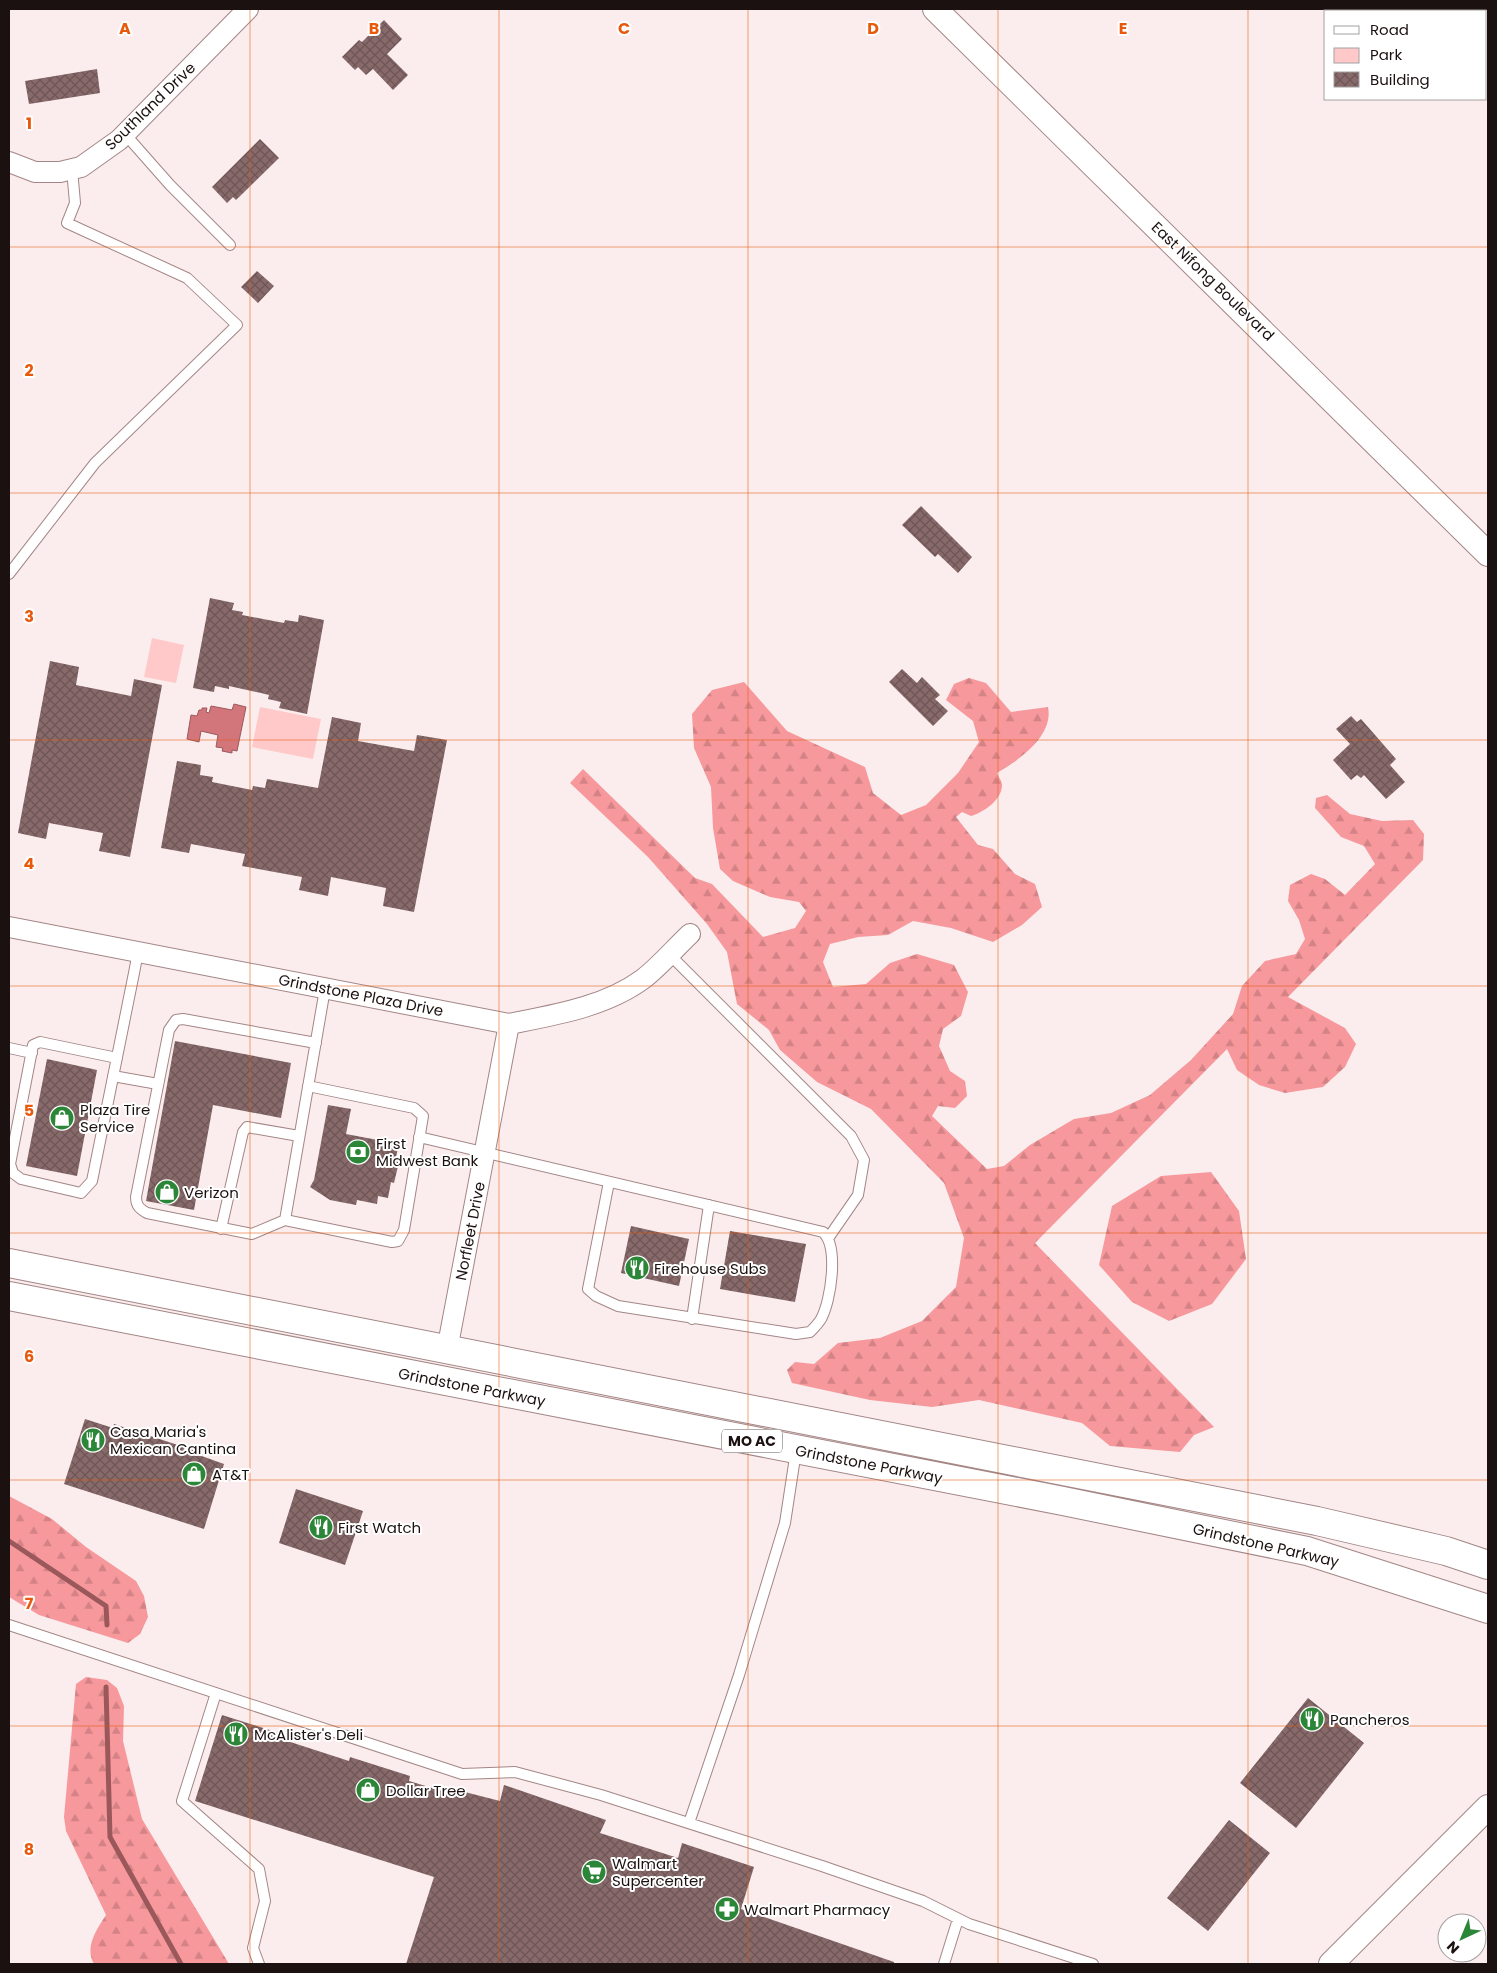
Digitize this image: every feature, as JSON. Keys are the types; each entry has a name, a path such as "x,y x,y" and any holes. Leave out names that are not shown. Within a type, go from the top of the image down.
{"main road":[{"name":"Grindstone Parkway","path":"9,1262 1317,1521 1446,1551 1488,1565"},
{"name":"Grindstone Parkway","path":"9,1296 1307,1551 1488,1609"},
{"path":"1461,1599 1488,1620"}],"street":[{"name":"Southland Drive","path":"9,162 35,172 60,172 81,167 125,134 248,9"},
{"name":"East Nifong Boulevard","path":"935,9 1488,554"},
{"name":"Grindstone Plaza Drive","path":"10,931 138,952 510,1024 559,1014 606,999 642,979 690,934"},
{"name":"Norfleet Drive","path":"447,1350 510,1024"},
{"path":"1332,1964 1488,1807"}],"lane":[{"path":"125,134 170,185 230,245"},
{"path":"9,574 95,463 237,326 187,278 67,224 75,203 72,169"},
{"path":"117,1058 40,1042 33,1045 10,1164 13,1173 20,1179 81,1192 92,1182 117,1058 138,952"},
{"path":"669,954 851,1136 864,1160 858,1195 829,1237"},
{"path":"285,1220 325,989"},
{"path":"308,1086 414,1108 422,1116 404,1230 398,1241 392,1242 285,1220 252,1234 147,1213 139,1209 136,1203 158,1084 169,1030 176,1020 183,1019 316,1043"},
{"path":"9,1048 32,1053"},
{"path":"113,1076 158,1084"},
{"path":"220,1229 243,1132 247,1127 299,1136"},
{"path":"419,1137 823,1232 829,1237 832,1247 830,1284 820,1321 810,1332 796,1334 618,1306 596,1296 588,1289 609,1182"},
{"path":"692,1319 709,1205"},
{"path":"689,1823 739,1675 785,1523 796,1450"},
{"path":"9,1625 462,1774 515,1772 601,1795 923,1901 958,1919 1093,1964"},
{"path":"216,1693 182,1801 259,1869 264,1902 252,1948 259,1964"},
{"path":"944,1964 958,1919"}],"green space":[{"path":"152,638 184,645 176,683 144,677"},
{"path":"969,678 986,683 1011,712 1048,707 1046,728 1040,737 1024,754 997,773 1002,785 996,800 976,814 971,816 962,812 956,817 978,845 993,849 1015,874 1035,884 1042,907 1022,925 993,942 951,928 913,921 888,935 858,937 830,944 823,962 833,987 866,984 890,963 917,954 954,965 968,992 961,1016 943,1029 939,1046 950,1071 965,1081 967,1096 955,1108 938,1106 932,1116 987,1169 1004,1166 1030,1145 1074,1119 1111,1113 1150,1095 1191,1060 1233,1014 1242,986 1265,961 1296,954 1305,939 1299,920 1288,901 1290,885 1311,874 1325,879 1345,895 1375,864 1364,846 1341,837 1315,808 1316,798 1327,795 1350,814 1382,821 1413,820 1424,834 1423,860 1288,997 1345,1028 1356,1044 1345,1067 1323,1087 1285,1093 1259,1085 1237,1070 1227,1049 1035,1243 1214,1427 1194,1435 1180,1452 1110,1446 1082,1423 979,1400 932,1407 870,1400 792,1383 787,1370 795,1362 814,1364 838,1343 880,1338 922,1321 956,1287 964,1238 944,1183 871,1109 817,1082 780,1050 769,1030 737,1004 727,952 707,924 648,857 570,783 583,769 695,878 712,884 763,937 795,928 806,911 799,902 770,897 733,881 720,869 713,828 711,787 694,748 692,714 712,690 744,682 787,731 865,767 873,793 901,815 926,805 958,773 979,742 973,721 946,700 954,684"},
{"path":"260,707 321,719 313,759 252,747"},
{"path":"1211,1172 1239,1211 1246,1259 1212,1304 1169,1321 1132,1302 1099,1265 1112,1206 1161,1176"},
{"path":"9,1496 52,1519 86,1547 136,1581 144,1596 148,1617 140,1634 128,1643 39,1615 9,1597"},
{"path":"86,1677 107,1680 117,1688 124,1706 123,1741 142,1819 229,1964 94,1964 91,1958 90,1951 93,1938 106,1915 66,1831 64,1817 76,1684"}],"shaded area":[{"path":"234,704 246,707 237,751 232,750 232,753 222,751 223,748 216,747 218,735 201,731 199,742 187,739 191,715 197,716 202,708 207,708 206,712 209,713 211,706 232,710"}],"building":[{"path":"384,20 402,39 387,54 408,75 393,90 373,69 366,75 358,67 355,70 342,57 359,40 362,42"},
{"path":"97,69 100,93 29,104 25,81"},
{"path":"260,139 279,158 236,200 233,197 227,203 212,187"},
{"path":"257,271 274,286 258,303 241,287"},
{"path":"921,506 972,557 958,573 938,554 935,557 902,525"},
{"path":"210,598 234,603 232,610 243,612 242,615 284,623 285,620 298,622 299,615 324,620 307,714 279,708 281,702 268,699 269,695 261,693 229,686 229,689 215,686 214,692 193,688"},
{"path":"50,661 79,667 76,685 131,696 134,679 162,685 130,857 99,851 103,833 49,823 46,839 18,833"},
{"path":"902,669 917,683 922,677 940,695 935,699 948,711 933,726 889,682"},
{"path":"1351,716 1357,722 1361,719 1396,759 1390,765 1405,782 1386,799 1364,775 1361,778 1357,775 1351,780 1333,760 1350,744 1336,729"},
{"path":"332,717 361,723 358,741 414,751 417,735 447,740 414,912 383,906 386,888 331,877 328,896 299,890 302,877 242,866 245,854 191,844 189,853 161,848 177,761 201,765 200,775 213,777 212,782 252,790 253,786 265,788 267,779 318,788"},
{"path":"175,1041 291,1063 281,1118 213,1105 194,1210 146,1201"},
{"name":"Plaza Tire Service","path":"47,1059 97,1070 77,1176 26,1166"},
{"name":"First Midwest Bank","path":"328,1105 351,1109 346,1134 399,1144 395,1161 399,1162 394,1183 391,1182 388,1198 378,1196 377,1204 357,1200 356,1205 330,1200 310,1187 314,1180"},
{"path":"631,1226 689,1239 679,1286 621,1273"},
{"path":"730,1231 806,1244 795,1302 720,1289"},
{"path":"85,1419 113,1428 114,1424 196,1451 196,1454 224,1464 204,1529 64,1484"},
{"name":"First Watch","path":"296,1489 363,1511 345,1565 279,1543"},
{"path":"1308,1698 1364,1743 1296,1828 1240,1783"},
{"name":"Walmart Supercenter","path":"222,1715 279,1733 278,1738 349,1761 350,1757 410,1776 409,1781 459,1796 461,1791 500,1801 504,1785 606,1820 600,1833 678,1858 682,1843 754,1867 741,1909 894,1962 894,1964 406,1964 434,1877 195,1801"},
{"path":"1229,1820 1270,1853 1208,1931 1167,1898"}],"waterway":[{"path":"9,1541 106,1606 107,1625"},
{"path":"106,1687 110,1837 181,1964"}],"place":[{"name":"Plaza Tire Service","path":"62,1118"},
{"name":"First Midwest Bank","path":"358,1152"},
{"name":"Verizon","path":"167,1192"},
{"name":"Firehouse Subs","path":"637,1268"},
{"name":"Casa Maria's Mexican Cantina","path":"93,1440"},
{"name":"AT&T","path":"194,1474"},
{"name":"First Watch","path":"321,1527"},
{"name":"Pancheros","path":"1312,1719"},
{"name":"McAlister's Deli","path":"236,1734"},
{"name":"Dollar Tree","path":"368,1790"},
{"name":"Walmart Supercenter","path":"594,1872"},
{"name":"Walmart Pharmacy","path":"727,1909"}]}
